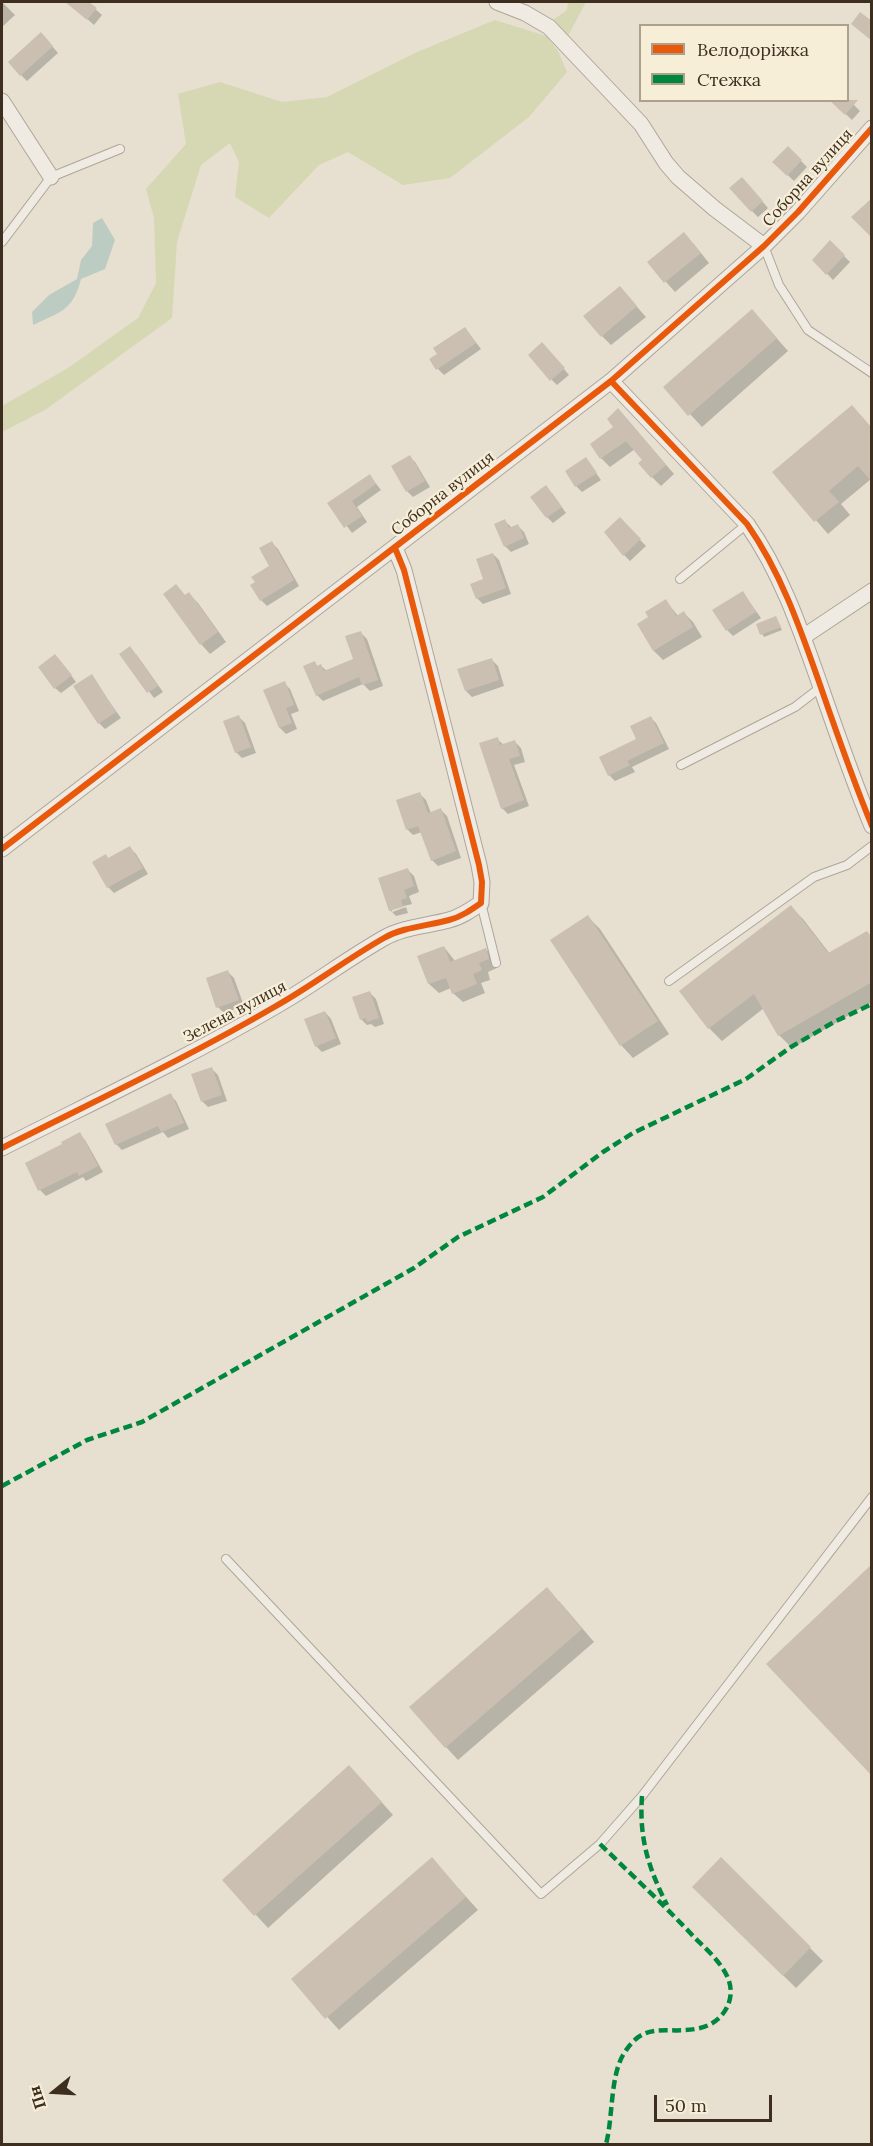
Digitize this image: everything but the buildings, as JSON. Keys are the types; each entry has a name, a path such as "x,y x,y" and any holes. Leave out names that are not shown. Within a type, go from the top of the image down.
{"street":[{"path":"496,2 525,13 549,27 641,124 666,163 678,177 715,209 764,246"},
{"path":"2,101 51,177"},
{"name":"Соборна вулиця","path":"2,849 611,381 764,246 798,212 872,128"},
{"path":"611,381 747,524 772,562 803,637 872,826"},
{"path":"395,548 404,570 479,865 482,882 481,903"},
{"path":"803,637 872,591"},
{"name":"Зелена вулиця","path":"2,1148 72,1114 274,1007 385,938 398,932 451,920 481,903"}],"lane":[{"path":"2,242 51,177 120,149"},
{"path":"764,246 779,285 808,330 872,373"},
{"path":"680,579 747,524"},
{"path":"681,765 795,707 821,687"},
{"path":"669,981 814,877 847,865 872,846"},
{"path":"481,903 496,963"},
{"path":"226,1559 541,1894 600,1844 642,1796 872,1497"}],"green space":[{"path":"568,2 586,2 568,36 553,20 567,10"},
{"path":"495,20 546,36 558,51 567,72 529,117 450,178 403,185 348,152 319,165 269,218 235,197 239,162 230,143 201,165 177,242 172,318 45,410 2,432 2,406 68,368 138,318 156,283 154,218 146,189 186,144 178,94 220,82 282,102 327,97 417,52"}],"shaded area":[{"path":"102,218 115,240 105,269 81,279 74,298 64,309 33,325 32,312 49,295 77,279 81,260 92,246 93,223"}],"marked path":[{"path":"2,1486 87,1440 142,1422 414,1268 458,1237 543,1197 603,1152 633,1133 746,1079 791,1047 834,1022 872,1004"},
{"path":"642,1796 641,1811 646,1852 667,1905"},
{"path":"600,1844 717,1960 727,1976 731,1993 722,2015 708,2025 688,2030 648,2032 631,2044 623,2055 616,2075 606,2144"}],"cycle path":[{"path":"2,849 611,381 764,246 798,212 872,128"},
{"path":"611,381 747,524 759,542 779,579 796,619 872,826"},
{"path":"2,1148 174,1062 242,1025 290,998 391,934 453,919 481,903 482,882 479,865 404,570 395,548"}]}
